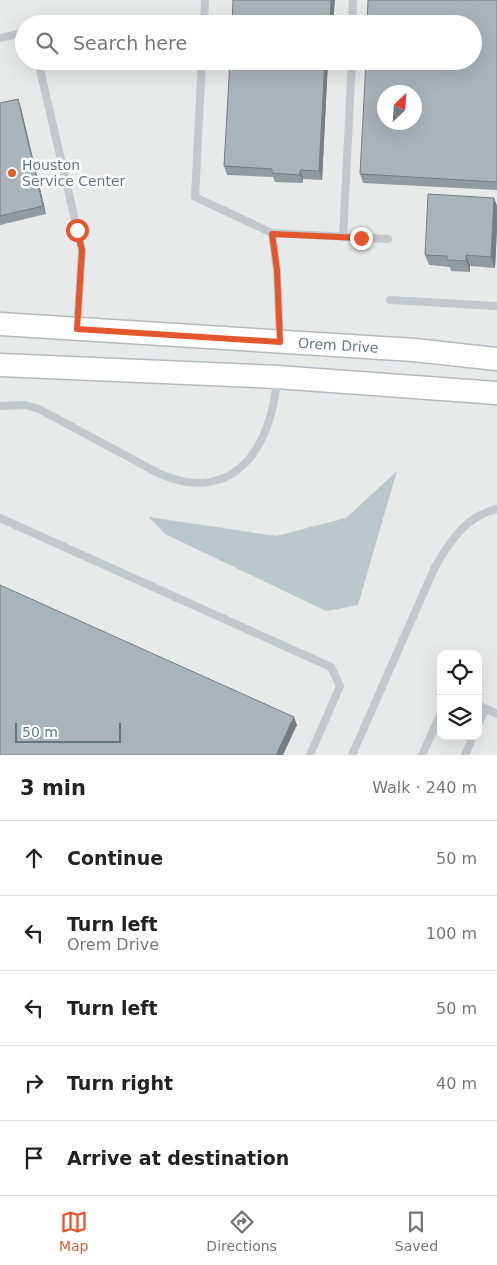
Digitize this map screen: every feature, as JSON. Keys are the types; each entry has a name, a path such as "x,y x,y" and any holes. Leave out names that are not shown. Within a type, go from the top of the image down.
{"main road":[{"name":"Orem Drive","path":"0,324 414,350 497,359"},
{"path":"277,377 280,342"},
{"path":"0,365 277,377 433,386 497,393"}],"lane":[{"path":"204,15 205,0"},
{"path":"352,15 353,0"},
{"path":"0,38 15,35"},
{"path":"40,70 82,250 77,329"},
{"path":"202,70 195,197 272,234 388,239"},
{"path":"343,237 352,70"},
{"path":"272,234 277,270 280,342"},
{"path":"390,300 497,306"},
{"path":"0,406 25,405 39,409 160,474 178,481 206,484 222,480 234,474 245,465 256,450 266,430 272,409 277,377"},
{"path":"352,755 435,567 452,538 468,523 497,508"},
{"path":"0,518 331,667 340,686 310,755"},
{"path":"482,707 497,714"},
{"path":"422,755 437,721"},
{"path":"465,755 471,740"}],"shaded area":[{"path":"0,0 497,0 497,755 0,755"},
{"path":"397,471 358,605 326,611 165,534 149,517 276,536 346,518"}],"building":[{"path":"233,0 331,0 330,15 232,15"},
{"path":"368,0 497,0 497,182 360,174 366,70 482,70 482,15 367,15"},
{"path":"229,70 325,70 319,171 300,170 300,175 272,173 272,169 224,166"},
{"path":"18,99 43,206 0,216 0,103"},
{"path":"428,194 494,198 491,257 466,255 466,261 447,260 447,256 425,255"},
{"path":"0,585 294,717 276,755 0,755"}],"place":[{"name":"Houston Service Center","path":"12,173"}],"route":[{"path":"77,230 82,250 77,329 280,342 277,270 272,234 361,238"}]}
